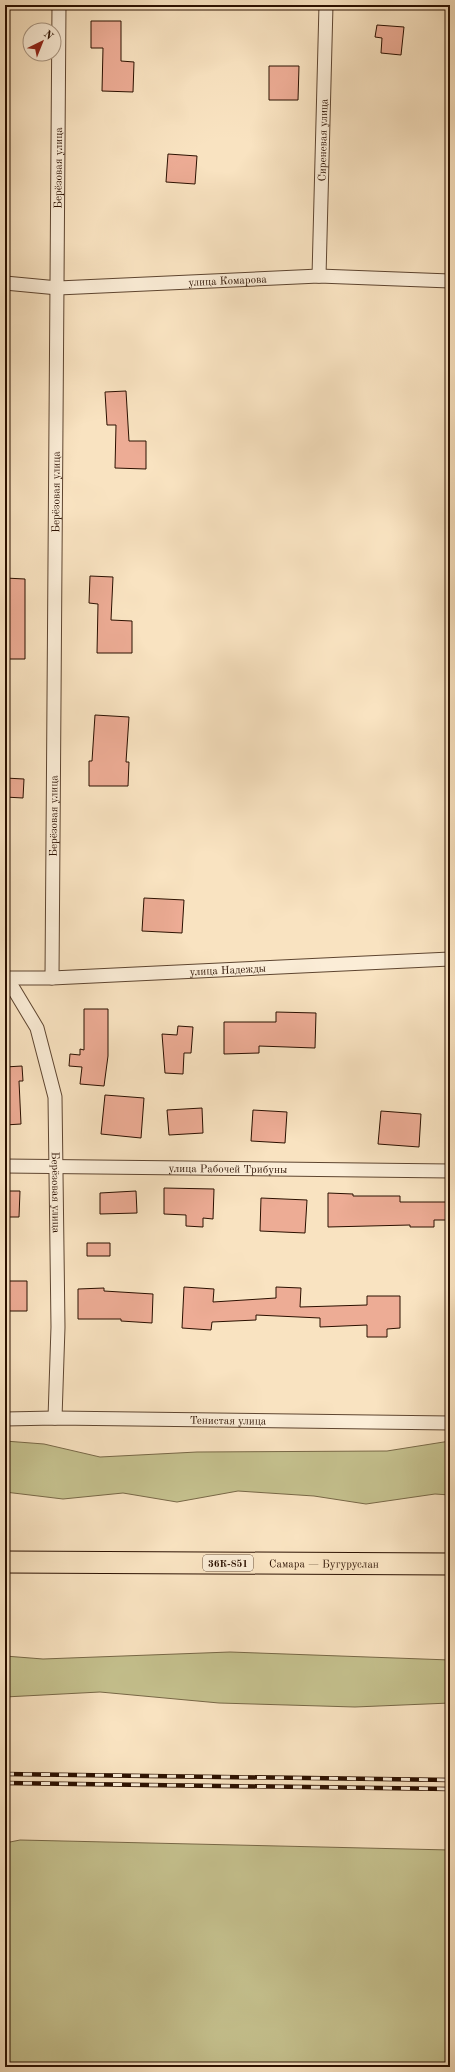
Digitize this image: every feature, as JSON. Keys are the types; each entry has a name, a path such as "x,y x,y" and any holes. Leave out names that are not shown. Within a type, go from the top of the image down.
{"main road":[{"name":"Самара — Бугуруслан","path":"5,1562 450,1564"}],"street":[{"name":"Берёзовая улица","path":"52,978 59,5"},
{"name":"Сиреневая улица","path":"319,276 326,5"},
{"name":"улица Комарова","path":"5,283 58,288 319,276 450,281"},
{"name":"улица Надежды","path":"6,978 52,978 450,959"},
{"name":"Берёзовая улица","path":"6,978 37,1028 55,1097 58,1327 55,1418"},
{"name":"улица Рабочей Трибуны","path":"5,1166 450,1171"},
{"name":"Тенистая улица","path":"5,1420 55,1418 450,1423"}],"shaded area":[{"path":"5,1441 44,1444 100,1457 197,1452 387,1451 450,1441 450,1495 435,1494 366,1504 314,1496 238,1491 177,1502 123,1493 63,1499 5,1492"},
{"path":"230,1652 450,1660 450,1703 355,1707 219,1703 100,1692 5,1697 5,1656 43,1659"},
{"path":"20,1840 450,1850 450,2067 5,2067 5,1843"}],"building":[{"path":"91,21 121,21 121,61 134,62 133,92 102,91 103,48 91,48"},
{"path":"377,25 404,27 401,55 381,53 382,38 375,37"},
{"path":"269,66 299,66 298,100 269,100"},
{"path":"168,154 197,156 195,184 166,182"},
{"path":"126,391 129,441 146,441 146,469 115,468 116,425 107,425 105,392"},
{"path":"90,576 113,577 111,620 132,621 132,653 97,653 98,604 89,603"},
{"path":"5,578 25,579 25,659 5,659"},
{"path":"95,715 129,717 126,762 129,762 128,786 89,786 89,761 92,761"},
{"path":"5,778 24,779 23,798 5,797"},
{"path":"144,898 184,900 182,933 142,931"},
{"path":"84,1009 108,1009 108,1056 104,1086 80,1084 82,1067 69,1066 70,1054 80,1055 80,1049 84,1050"},
{"path":"276,1012 316,1013 315,1048 259,1046 259,1053 224,1054 224,1022 276,1022"},
{"path":"178,1026 193,1027 191,1053 184,1053 183,1074 165,1073 162,1034 177,1035"},
{"path":"22,1066 23,1081 19,1081 21,1124 5,1125 5,1067"},
{"path":"105,1095 144,1098 141,1138 101,1134"},
{"path":"202,1108 203,1133 169,1135 167,1110"},
{"path":"253,1110 287,1112 285,1143 251,1141"},
{"path":"381,1111 421,1114 419,1147 378,1144"},
{"path":"164,1188 214,1189 213,1219 203,1218 203,1227 186,1226 186,1215 164,1214"},
{"path":"5,1191 20,1191 19,1217 5,1217"},
{"path":"136,1191 137,1213 100,1214 100,1193"},
{"path":"328,1193 353,1194 353,1196 400,1196 400,1202 450,1202 450,1220 434,1220 434,1227 410,1227 410,1225 328,1227"},
{"path":"261,1198 307,1200 305,1233 260,1231"},
{"path":"87,1243 110,1243 110,1256 87,1256"},
{"path":"5,1281 27,1281 27,1311 5,1311"},
{"path":"184,1287 214,1289 213,1302 276,1298 276,1287 301,1288 300,1307 367,1305 367,1296 400,1296 400,1328 387,1329 387,1337 367,1337 367,1325 320,1327 320,1318 256,1315 256,1320 212,1322 211,1330 182,1328"},
{"path":"104,1288 104,1291 153,1294 152,1323 121,1321 121,1319 78,1319 78,1289"}],"railway":[{"path":"5,1774 450,1780"},
{"path":"5,1783 450,1789"}]}
